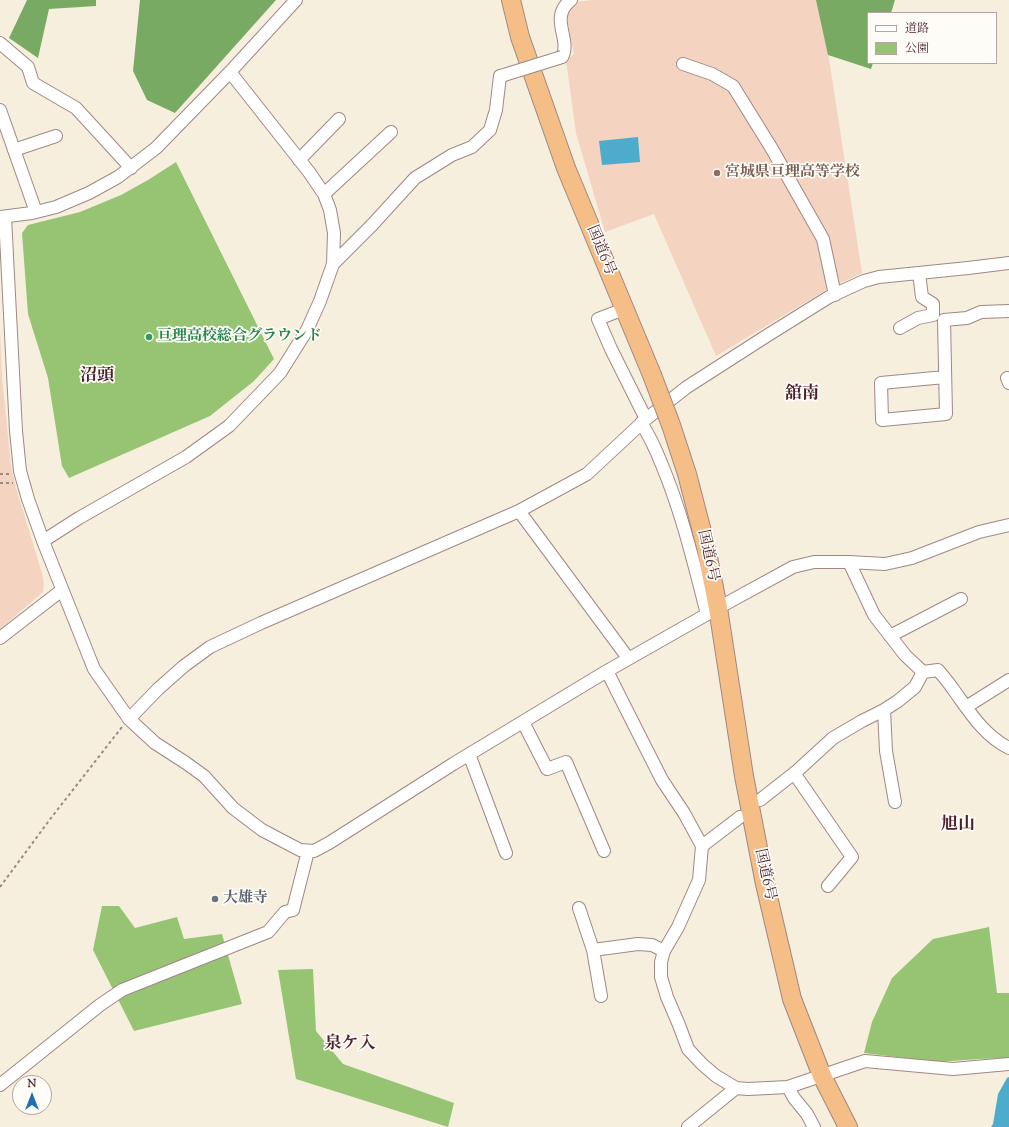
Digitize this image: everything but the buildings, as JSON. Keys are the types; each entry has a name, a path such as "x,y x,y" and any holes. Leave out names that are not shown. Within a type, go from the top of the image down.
{"highway":[{"name":"国道6号","path":"511,0 520,37 566,168 652,375 671,424 687,474 706,547 712,611 765,884 792,999 822,1076 848,1127"}],"street":[{"path":"296,0 230,72 156,148 131,168 89,193 56,207 36,212 2,217 20,471 43,541 94,669 129,719 155,743 204,776 233,808 262,830 300,850 314,851 329,844 470,754 628,658 793,567 814,562 892,563 912,558 979,532 1009,525"},
{"path":"332,264 372,225 415,178 452,155 472,147 490,130 496,110 500,76 562,56 565,49 561,27 561,13 566,4 571,0"},
{"path":"0,43 28,67 34,84 76,108 131,168"},
{"path":"683,64 712,74 733,86 772,149 823,239 832,296"},
{"path":"43,541 79,518 186,457 229,426 280,373 307,330 320,301 332,264 334,233 330,210 324,194 230,72"},
{"path":"0,110 36,212"},
{"path":"299,160 339,119"},
{"path":"324,194 391,132"},
{"path":"14,150 56,136"},
{"path":"129,719 158,689 184,666 210,647 261,622 519,510 586,474 644,421 687,387 832,296 864,281 879,277 1009,263"},
{"path":"900,328 918,318 933,315 934,304 922,297 919,273"},
{"path":"624,309 598,319 644,421 668,480 712,611"},
{"path":"946,377 881,383 882,420 946,414 946,377 944,320 967,318 981,312 1009,311"},
{"path":"519,510 628,658"},
{"path":"849,562 874,615 905,655 923,672"},
{"path":"0,638 62,590"},
{"path":"890,636 961,599"},
{"path":"923,672 938,670 978,722 990,735 1001,744 1009,748"},
{"path":"607,671 662,780 684,813 702,846 699,880 678,927 664,951 661,977 667,997 688,1049 702,1064 716,1076 736,1088 748,1089 788,1087 865,1061 953,1069 1009,1064"},
{"path":"760,800 794,773 833,738 898,701 914,687 923,672"},
{"path":"966,707 1009,680"},
{"path":"884,710 886,751 895,802"},
{"path":"523,722 547,769 566,762 604,851"},
{"path":"470,754 506,854"},
{"path":"794,773 852,857 828,886"},
{"path":"702,846 740,817"},
{"path":"0,1085 100,1005 122,990 268,932 285,912 293,910 308,851"},
{"path":"579,908 592,950 601,996"},
{"path":"592,950 638,944 652,945 664,951"},
{"path":"788,1087 794,1098 807,1114 814,1127"},
{"path":"688,1127 736,1088"}],"path":[{"path":"0,474 13,474"},
{"path":"0,483 15,483"},
{"path":"0,887 51,818 129,719"}],"shaded area":[{"name":"宮城県亘理高等学校","path":"592,0 820,0 862,273 826,290 716,356 654,214 605,232 576,133 566,60 574,54 566,15 577,2"},
{"path":"0,331 2,377 11,466 44,584 43,592 0,629"}],"green space":[{"path":"27,0 96,0 96,6 49,9 38,58 9,38"},
{"path":"140,0 276,0 175,113 147,100 133,71"},
{"path":"816,0 895,0 891,12 867,12 867,64 873,64 871,69 828,55"},
{"name":"亘理高校総合グラウンド","path":"176,162 274,359 254,381 210,416 69,478 62,466 48,378 28,314 22,233 28,225 80,212 121,195"},
{"path":"102,906 119,906 135,928 177,917 184,939 222,934 242,1004 134,1031 93,950"},
{"path":"989,927 997,993 1009,993 1009,1058 938,1062 864,1053 872,1022 892,978 933,939"},
{"path":"313,969 316,1031 343,1064 454,1103 448,1127 296,1079 278,970"}],"water":[{"path":"638,137 640,162 602,165 599,141"},
{"path":"1009,1077 1009,1127 991,1127 993,1124 998,1094"}],"place":[{"name":"宮城県亘理高等学校","path":"717,173"},
{"name":"亘理高校総合グラウンド","path":"149,337"},
{"name":"大雄寺","path":"215,899"}],"district":[{"name":"沼頭","path":"97,377"},
{"name":"舘南","path":"802,395"},
{"name":"旭山","path":"958,826"},
{"name":"泉ケ入","path":"350,1045"}]}
